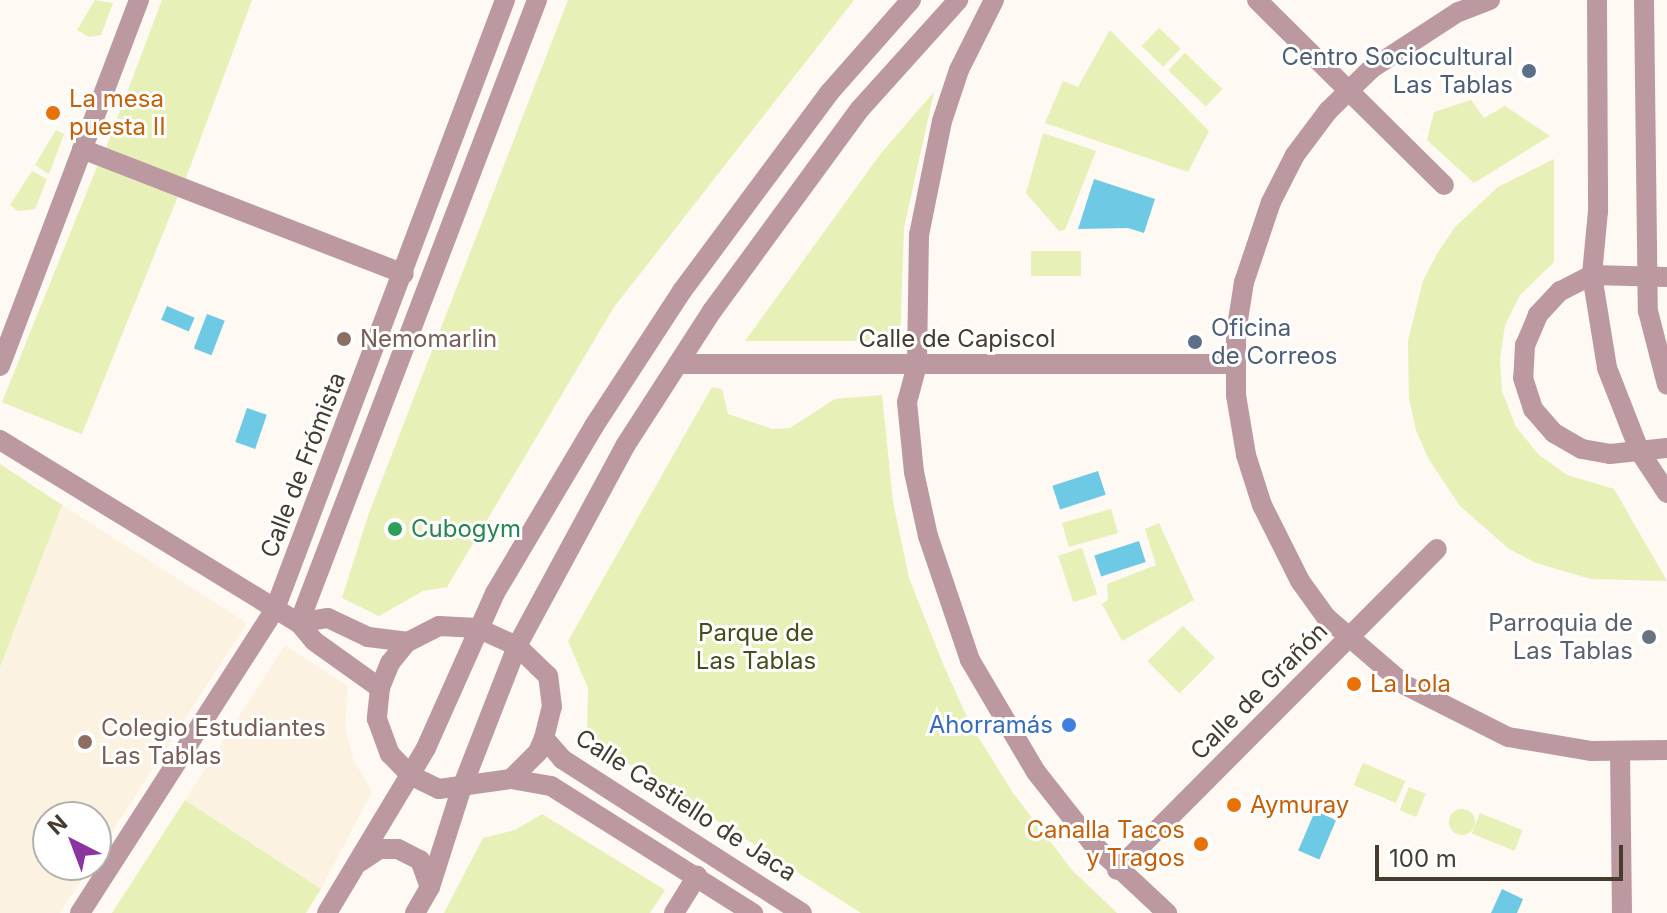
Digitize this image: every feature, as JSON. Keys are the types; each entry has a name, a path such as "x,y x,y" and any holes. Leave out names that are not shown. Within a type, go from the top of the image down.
{"street":[{"path":"0,366 139,0"},
{"name":"Calle de Frómista","path":"80,913 275,609 505,0"},
{"path":"327,913 410,775 477,628 594,426 682,291 829,93 911,0"},
{"path":"415,913 430,887 461,790 517,646 618,459 678,364 860,109 958,0"},
{"path":"994,0 959,70 942,121 919,235 917,365 907,402 914,472 928,536 970,660 1036,772 1117,870 1167,913"},
{"path":"1257,0 1444,185"},
{"path":"1490,0 1408,40 1348,90 1295,155 1271,202 1244,282 1236,364 1239,421 1262,505 1300,581 1348,637 1405,685 1508,737 1620,751 1667,750"},
{"path":"1597,0 1598,211 1592,275 1607,368 1640,452 1667,493"},
{"path":"1644,0 1657,277 1648,311 1667,385"},
{"path":"299,623 531,2"},
{"path":"82,149 404,274"},
{"path":"1657,277 1592,275 1560,291 1538,315 1525,345 1523,378 1533,409 1554,433 1582,449 1640,452 1667,448"},
{"name":"Calle de Capiscol","path":"678,364 1236,364"},
{"path":"0,440 299,623 314,641 380,688"},
{"name":"Calle de Grañón","path":"1117,870 1437,549"},
{"path":"299,623 328,618 368,637 407,642"},
{"name":"Calle Castiello de Jaca","path":"407,642 439,626 477,628 517,646 548,676 552,707 544,738 538,752 511,779"},
{"path":"407,642 390,663 380,688 382,738 410,775 439,789 461,790 511,779 531,779 558,790 753,913"},
{"name":"Calle Castiello de Jaca","path":"544,738 562,759 802,913"},
{"path":"1620,751 1622,913"},
{"path":"357,865 379,849 398,849 420,860 430,887"},
{"path":"674,913 697,876"}],"shaded area":[{"name":"Colegio Estudiantes Las Tablas","path":"62,505 247,623 112,832 112,801 32,801 32,881 81,881 60,913 0,913 0,667"},
{"path":"285,645 348,686 345,727 353,759 372,792 321,889 185,800"}],"green space":[{"path":"95,0 113,3 101,35 89,37 77,30"},
{"path":"162,0 252,0 184,183 105,151"},
{"path":"568,0 854,0 614,307 447,587 423,591 379,616 342,598 368,516"},
{"path":"1159,28 1181,49 1163,67 1142,46"},
{"path":"1110,30 1209,131 1188,172 1045,123 1063,81 1078,87"},
{"path":"1185,53 1222,89 1206,106 1168,70"},
{"path":"934,92 904,228 900,341 745,341 882,152"},
{"path":"1471,100 1484,118 1505,106 1550,136 1474,183 1427,140 1434,112"},
{"path":"56,130 64,134 49,174 35,165"},
{"path":"1043,133 1096,151 1065,230 1059,231 1026,193"},
{"path":"1554,159 1554,262 1520,295 1505,325 1500,359 1502,391 1516,427 1539,455 1567,475 1614,489 1667,581 1591,579 1536,563 1509,549 1460,506 1428,458 1416,430 1409,399 1408,341 1423,281 1455,227 1498,187"},
{"path":"99,162 179,194 82,434 2,402"},
{"path":"32,171 47,179 35,209 18,211 10,205"},
{"path":"1031,251 1081,251 1081,276 1031,276"},
{"name":"Parque de Las Tablas","path":"712,387 722,389 728,414 772,429 790,428 835,399 882,395 893,502 909,578 970,724 1013,793 1072,870 1117,913 861,913 587,737 588,688 568,641"},
{"path":"0,464 62,505 0,667"},
{"path":"1111,509 1118,533 1069,547 1062,523"},
{"path":"1159,523 1194,600 1122,641 1102,604 1108,600 1107,584 1156,565 1145,529"},
{"path":"1082,548 1097,595 1073,602 1058,556"},
{"path":"1183,626 1215,658 1179,693 1148,661"},
{"path":"1363,763 1405,781 1396,803 1354,785"},
{"path":"1409,787 1426,794 1416,817 1400,810"},
{"path":"185,800 321,889 306,913 112,913"},
{"path":"1462,809 1471,813 1475,822 1471,831 1462,835 1453,831 1449,822 1453,813"},
{"path":"1480,813 1523,830 1514,851 1472,833"},
{"path":"542,814 665,890 650,913 444,913 483,838 515,830"}],"water":[{"path":"1094,179 1155,199 1144,233 1128,228 1078,229"},
{"path":"167,306 195,318 189,332 161,320"},
{"path":"207,314 225,321 211,355 194,349"},
{"path":"247,408 267,415 255,449 235,442"},
{"path":"1098,471 1106,495 1060,510 1052,486"},
{"path":"1139,541 1146,562 1101,576 1094,556"},
{"path":"1315,811 1336,820 1319,860 1298,851"},
{"path":"1502,889 1523,899 1517,913 1491,913"}],"place":[{"name":"Centro Sociocultural Las Tablas","path":"1529,71"},
{"name":"La mesa puesta II","path":"53,113"},
{"name":"Nemomarlin","path":"344,339"},
{"name":"Oficina de Correos","path":"1195,342"},
{"name":"Cubogym","path":"395,529"},
{"name":"Parroquia de Las Tablas","path":"1649,637"},
{"name":"La Lola","path":"1354,684"},
{"name":"Ahorramás","path":"1069,725"},
{"name":"Colegio Estudiantes Las Tablas","path":"85,742"},
{"name":"Aymuray","path":"1234,805"},
{"name":"Canalla Tacos y Tragos","path":"1201,844"}]}
